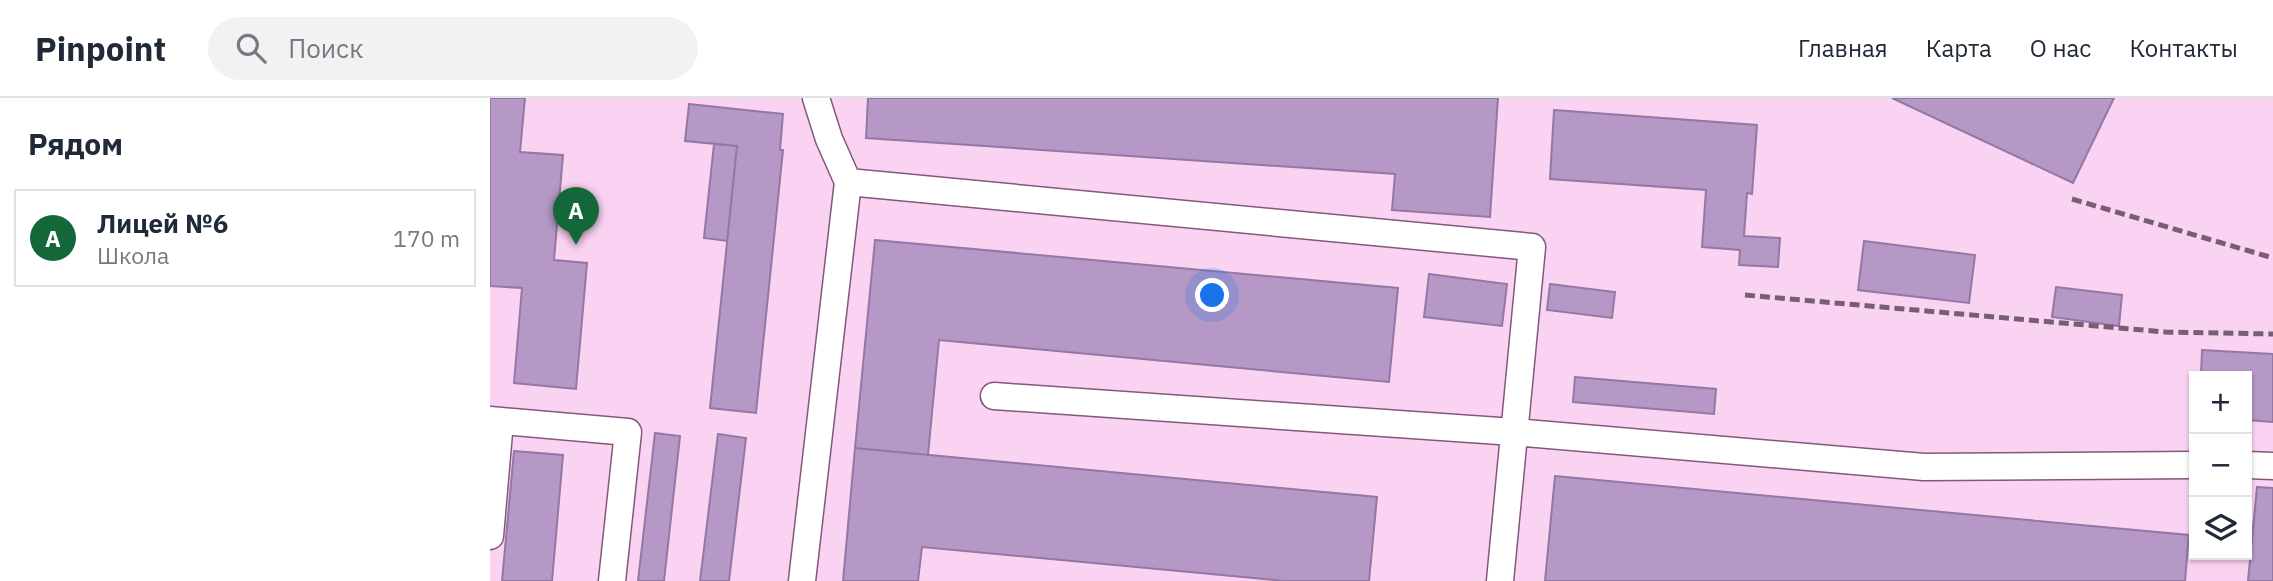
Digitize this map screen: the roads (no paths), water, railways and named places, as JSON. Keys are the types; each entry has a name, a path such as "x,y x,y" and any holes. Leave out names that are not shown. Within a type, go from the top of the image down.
{"lane":[{"path":"802,581 848,182 829,139 816,98"},
{"path":"848,182 1532,247 1500,581"},
{"path":"994,396 1514,432 1924,467 2189,465"},
{"path":"490,536 495,420 628,432 612,581"},
{"path":"2252,466 2273,466"}],"railway":[{"path":"2072,199 2273,258"},
{"path":"1745,295 2165,332 2273,334"}],"place":[{"name":"Лицей №6","path":"576,245"}]}
